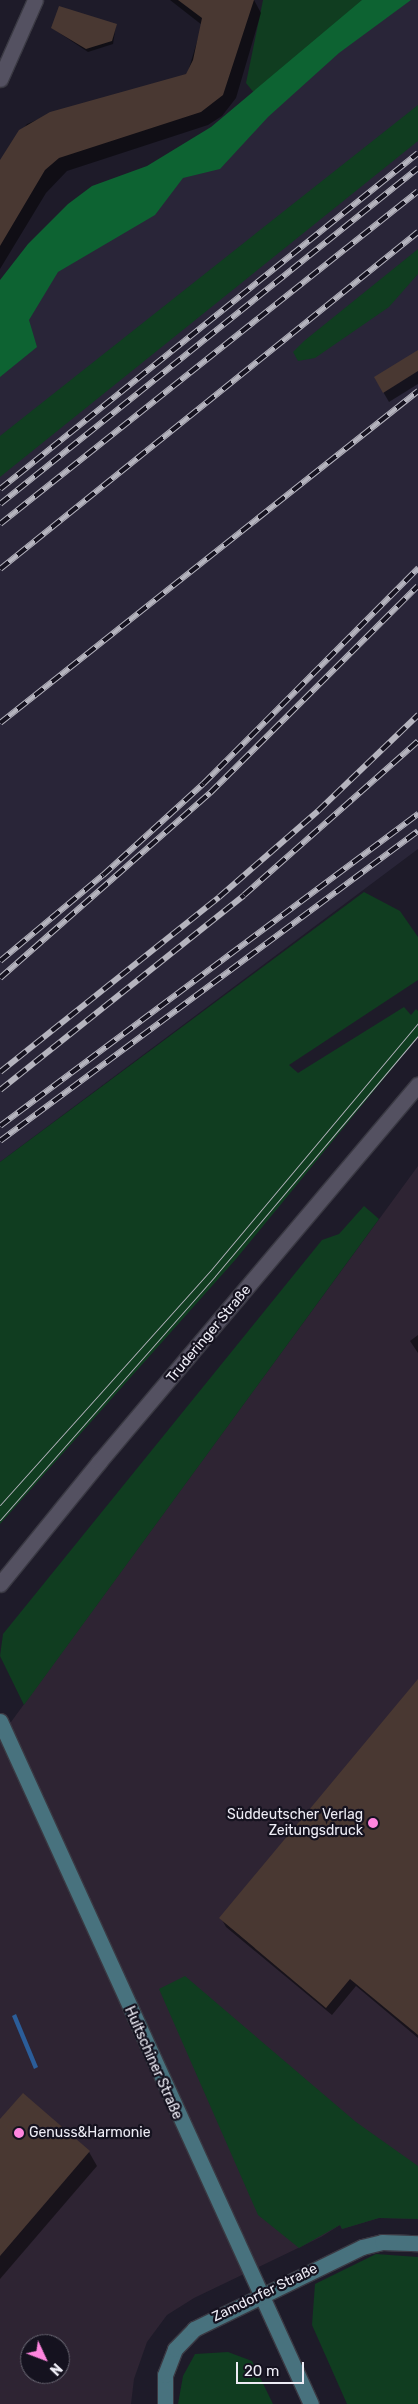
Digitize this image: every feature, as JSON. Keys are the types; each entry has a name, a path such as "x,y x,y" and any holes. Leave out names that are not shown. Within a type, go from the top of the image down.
{"main road":[{"name":"Hultschiner Straße","path":"0,1721 310,2404"},
{"name":"Zamdorfer Straße","path":"165,2404 166,2375 176,2348 186,2335 260,2295 362,2247 382,2242 418,2244"}],"street":[{"path":"0,79 35,0"},
{"name":"Truderinger Straße","path":"0,1584 99,1462 418,1085"}],"shaded area":[{"path":"400,0 418,0 418,849 0,1162 0,308"},
{"path":"418,1166 418,2219 379,2218 342,2229 340,2225 321,2237 194,2298 167,2315 147,2342 134,2379 131,2404 0,2404 0,1737"}],"green space":[{"path":"263,0 400,0 263,104 246,83"},
{"path":"362,0 411,0 339,53 268,117 220,169 183,178 155,215 58,272 29,320 37,347 0,377 0,280 28,244 68,204 92,186 147,166 211,127"},
{"path":"418,105 418,141 0,477 0,436"},
{"path":"418,249 418,274 389,307 315,358 298,361 293,352 304,341"},
{"path":"364,892 400,911 418,937 418,980 289,1065 298,1073 404,1007 411,1015 416,1009 418,1011 418,1037 236,1259 0,1524 0,1162"},
{"path":"364,1206 379,1219 24,1705 0,1656 3,1634 322,1240 339,1234"},
{"path":"185,1976 356,2122 418,2166 418,2219 379,2218 342,2229 340,2225 299,2248 258,2215 159,1989"},
{"path":"376,2254 418,2257 418,2404 347,2404 312,2325 315,2284"},
{"path":"228,2352 252,2361 273,2404 178,2404 183,2376 195,2354"}],"water":[{"path":"16,2014 38,2067 34,2069 12,2016"}],"building":[{"path":"178,0 254,0 223,95 201,112 59,158 45,170 0,246 0,160 19,130 50,112 186,74 193,60 202,18"},
{"path":"59,6 117,24 112,41 86,49 51,28"},
{"path":"418,350 418,371 383,393 374,377"},
{"name":"Süddeutscher Verlag Zeitungsdruck","path":"418,1679 418,2035 350,1979 326,2008 219,1918"},
{"path":"23,2093 90,2151 0,2256 0,2119"}],"tram line":[{"path":"0,1505 210,1271 418,1023"},
{"path":"0,1520 215,1276 418,1036"}],"railway":[{"path":"0,489 418,153"},
{"path":"0,504 418,168"},
{"path":"0,524 418,191"},
{"path":"0,569 418,232"},
{"path":"0,723 418,391"},
{"path":"0,961 103,875 203,784 418,568"},
{"path":"0,978 210,793 418,586"},
{"path":"0,1072 219,897 318,811 418,715"},
{"path":"0,1090 244,895 418,741"},
{"path":"0,1126 418,814"},
{"path":"0,1141 418,831"}],"place":[{"name":"Süddeutscher Verlag Zeitungsdruck","path":"373,1823"},
{"name":"Genuss&Harmonie","path":"19,2133"}]}
